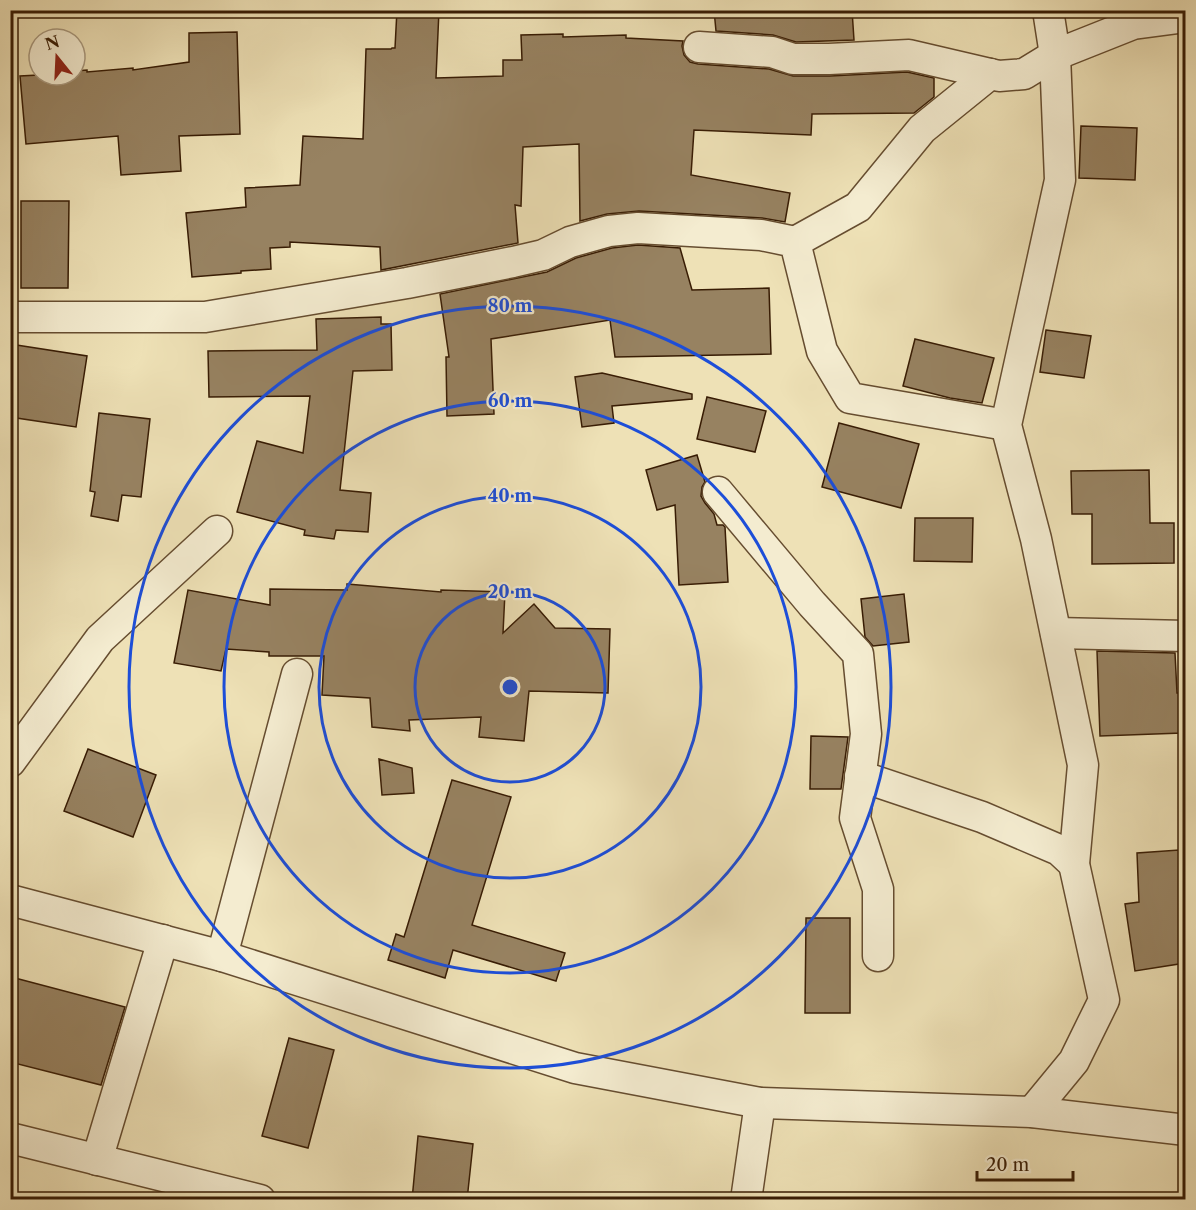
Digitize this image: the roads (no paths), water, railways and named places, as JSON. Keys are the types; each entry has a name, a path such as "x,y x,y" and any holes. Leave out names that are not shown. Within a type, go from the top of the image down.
{"street":[{"path":"1032,1112 1074,1061 1104,1000 1074,864 1083,765 1036,539 1006,425 1060,180 1054,56 1047,10"},
{"path":"699,47 772,52 793,60 909,54 999,76 1024,74 1054,56 1133,24 1185,17"},
{"path":"10,317 206,317 407,283 523,260 543,255 570,242 620,229 761,235 795,242 858,207 922,129 990,74"},
{"path":"795,242 822,351 850,398 1006,425"},
{"path":"718,492 858,654 866,734 855,818 878,889 878,956"},
{"path":"10,762 100,639 217,531"},
{"path":"1056,633 1185,636"},
{"path":"222,956 297,674"},
{"path":"860,776 982,817 1059,850 1074,864"},
{"path":"10,900 222,956 575,1068 760,1103 1032,1112 1185,1130"},
{"path":"97,1160 163,940"},
{"path":"746,1200 760,1103"},
{"path":"10,1138 260,1200"}]}
